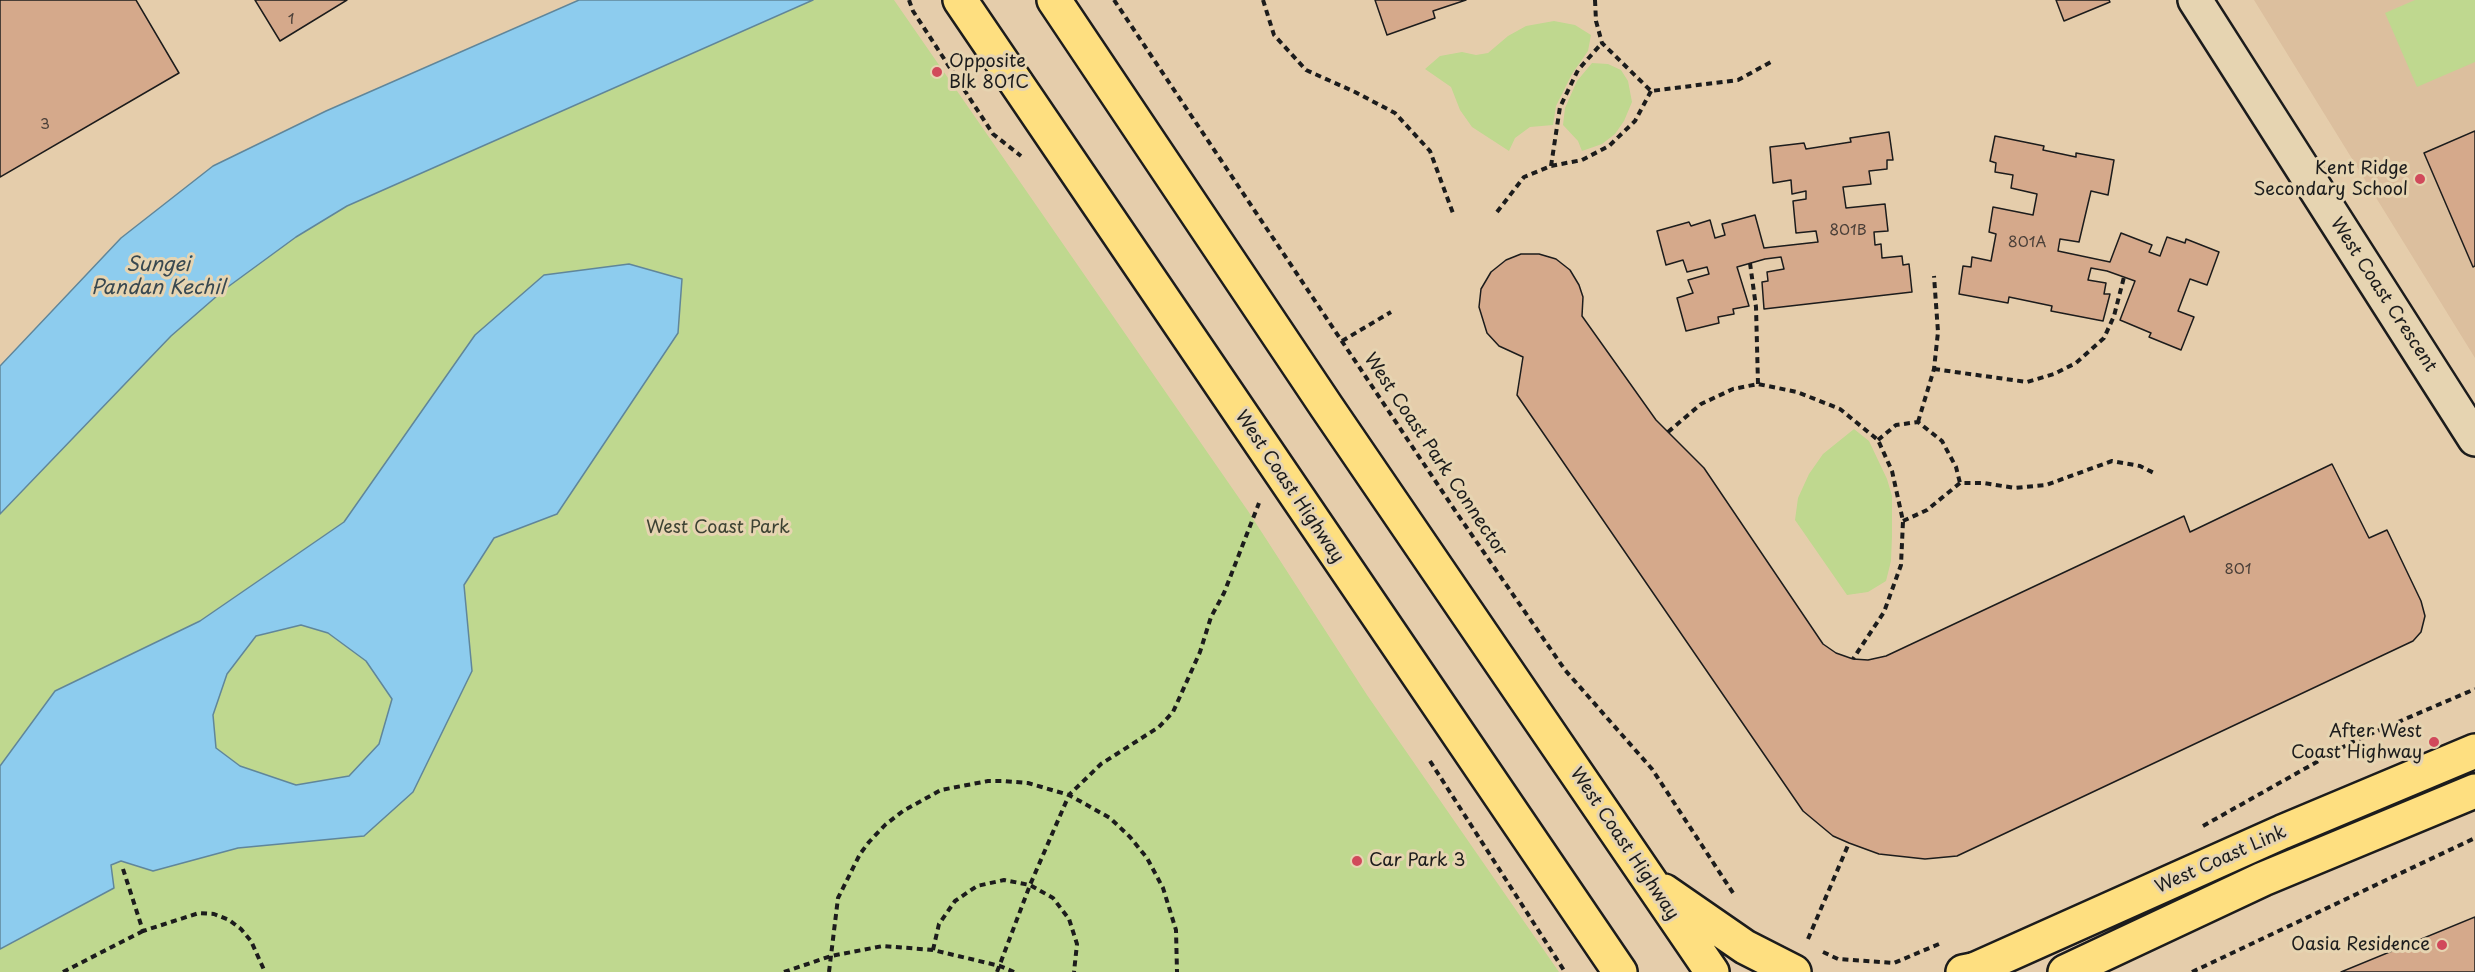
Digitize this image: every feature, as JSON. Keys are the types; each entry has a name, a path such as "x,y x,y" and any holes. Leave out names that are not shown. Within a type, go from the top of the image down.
{"main road":[{"name":"West Coast Highway","path":"960,0 1620,972"},
{"name":"West Coast Highway","path":"1054,0 1646,878 1712,972"},
{"name":"West Coast Link","path":"1969,971 2282,832 2475,751"},
{"name":"West Coast Link","path":"2065,972 2263,879 2475,791"},
{"path":"1646,878 1745,947 1805,956"}],"street":[{"name":"West Coast Crescent","path":"2195,0 2475,439"}],"path":[{"path":"909,0 913,11 993,134 1028,162"},
{"name":"West Coast Park Connector","path":"1114,0 1565,670 1652,769 1736,897"},
{"path":"1263,0 1274,35 1306,70 1395,113 1430,151 1454,216"},
{"path":"1595,0 1596,21 1602,43 1651,92"},
{"path":"1551,166 1560,107 1578,70 1602,43"},
{"path":"1651,92 1738,80 1771,62"},
{"path":"1497,212 1524,177 1551,166 1582,160 1609,146 1635,121 1651,92"},
{"path":"1750,263 1756,308 1758,384"},
{"path":"1918,422 1934,369 1938,332 1934,276"},
{"path":"1934,369 2027,382 2054,375 2076,363 2104,338 2114,316 2124,277"},
{"path":"1342,341 1391,312"},
{"path":"1668,432 1701,404 1733,390 1758,384 1797,392 1840,409 1878,440 1892,471 1903,521 1900,565 1884,612 1853,659"},
{"path":"1878,440 1896,425 1918,422 1942,441 1956,467 1960,483"},
{"path":"1903,521 1927,510 1960,483 1984,483 2015,488 2046,485 2112,461 2140,466 2156,474"},
{"path":"998,972 1030,885 1069,795 1101,764 1159,727 1173,712 1200,652 1211,617 1224,593 1260,502"},
{"path":"2201,827 2354,741 2475,688"},
{"path":"830,972 838,898 847,877 869,842 885,825 903,812 941,790 988,781 1028,783 1069,795 1110,818 1130,837 1147,858 1163,888 1176,930 1177,972"},
{"path":"2192,972 2475,838"},
{"path":"1849,843 1805,956 1894,963 1948,941"},
{"path":"123,869 142,931"},
{"path":"933,950 939,924 955,901 977,886 1004,880 1030,885 1053,898 1069,919 1077,944 1074,972"},
{"path":"63,972 142,931 199,913 214,914 229,920 241,929 266,972"},
{"path":"784,972 831,956 883,946 933,950 1000,966 1014,972"}],"shaded area":[{"name":"Kent Ridge Secondary School","path":"2254,0 2475,0 2475,358"}],"green space":[{"name":"West Coast Park","path":"813,0 894,0 1248,511 1367,695 1559,972 0,972 0,514 171,336 225,289 296,237 347,206"},
{"path":"2415,0 2475,0 2475,62 2417,87 2385,13"},
{"path":"1554,21 1575,25 1591,35 1588,51 1572,74 1556,106 1553,125 1530,127 1515,138 1509,151 1472,127 1460,110 1451,87 1425,69 1440,56 1462,52 1476,55 1488,53 1508,36 1526,26"},
{"path":"1592,63 1608,64 1621,70 1628,81 1632,102 1624,121 1615,134 1602,144 1582,151 1578,141 1563,125 1565,108 1577,81"},
{"path":"1854,429 1869,441 1887,479 1892,496 1891,561 1886,581 1868,592 1847,595 1795,520 1798,498 1809,474 1823,454"}],"water":[{"name":"Sungei Pandan Kechil","path":"579,0 813,0 347,206 296,237 225,289 171,336 0,514 0,366 121,238 213,166 326,111"},
{"path":"629,264 682,279 678,333 557,514 494,538 464,585 472,671 413,792 364,836 238,848 153,871 121,861 111,865 114,888 0,949 0,766 55,691 200,621 344,522 475,335 544,275","holes":["301,625 328,633 366,661 392,699 379,744 349,776 296,785 240,766 216,748 213,715 227,674 256,636"]}],"building":[{"path":"0,0 136,0 179,73 0,177"},
{"path":"255,0 347,0 280,41"},
{"path":"1375,0 1466,0 1433,11 1435,18 1387,35"},
{"path":"2056,0 2109,0 2110,2 2064,21"},
{"path":"2475,131 2475,266 2473,267 2424,153"},
{"path":"1889,132 1893,160 1887,160 1887,169 1869,171 1871,184 1843,187 1846,208 1885,204 1888,231 1874,232 1875,245 1881,244 1882,258 1902,256 1903,265 1909,264 1912,292 1764,309 1762,282 1768,281 1767,272 1784,269 1781,257 1765,259 1737,267 1749,306 1733,309 1734,314 1718,317 1719,323 1686,331 1677,298 1693,293 1688,280 1709,274 1707,267 1687,272 1683,260 1666,265 1657,231 1689,222 1691,226 1710,220 1715,238 1725,235 1722,224 1755,215 1764,248 1818,242 1816,231 1796,233 1793,201 1806,199 1806,191 1792,194 1791,180 1773,183 1770,147 1804,143 1806,149 1851,142 1850,138"},
{"path":"1995,136 2044,146 2043,150 2076,157 2076,153 2114,160 2108,195 2091,191 2079,242 2060,239 2058,251 2110,262 2121,233 2152,245 2149,252 2160,256 2167,237 2185,243 2186,239 2219,252 2207,285 2190,279 2178,311 2194,317 2181,350 2149,337 2151,333 2120,320 2135,281 2107,271 2091,268 2088,280 2106,283 2104,294 2110,294 2103,321 2051,311 2052,306 2009,297 2008,303 1959,294 1963,266 1971,267 1972,257 1991,261 1996,234 1989,232 1993,207 2033,215 2037,194 2011,188 2013,175 1995,172 1996,163 1990,161"},
{"path":"1521,254 1539,254 1556,259 1570,270 1583,297 1582,316 1656,420 1704,468 1823,644 1836,653 1853,659 1868,660 1886,656 2184,516 2190,532 2332,464 2369,538 2387,530 2421,601 2425,616 2421,632 2413,641 1957,856 1925,859 1879,854 1849,843 1833,836 1803,811 1517,395 1523,357 1499,346 1487,333 1479,307 1481,289 1491,272 1506,260"},
{"name":"Oasia Residence","path":"2475,917 2475,972 2341,972"}],"place":[{"name":"Opposite Blk 801C","path":"937,72"},
{"name":"Kent Ridge Secondary School","path":"2420,179"},
{"name":"After West Coast Highway","path":"2434,742"},
{"name":"Car Park 3","path":"1357,861"},
{"name":"Oasia Residence","path":"2442,945"}]}
